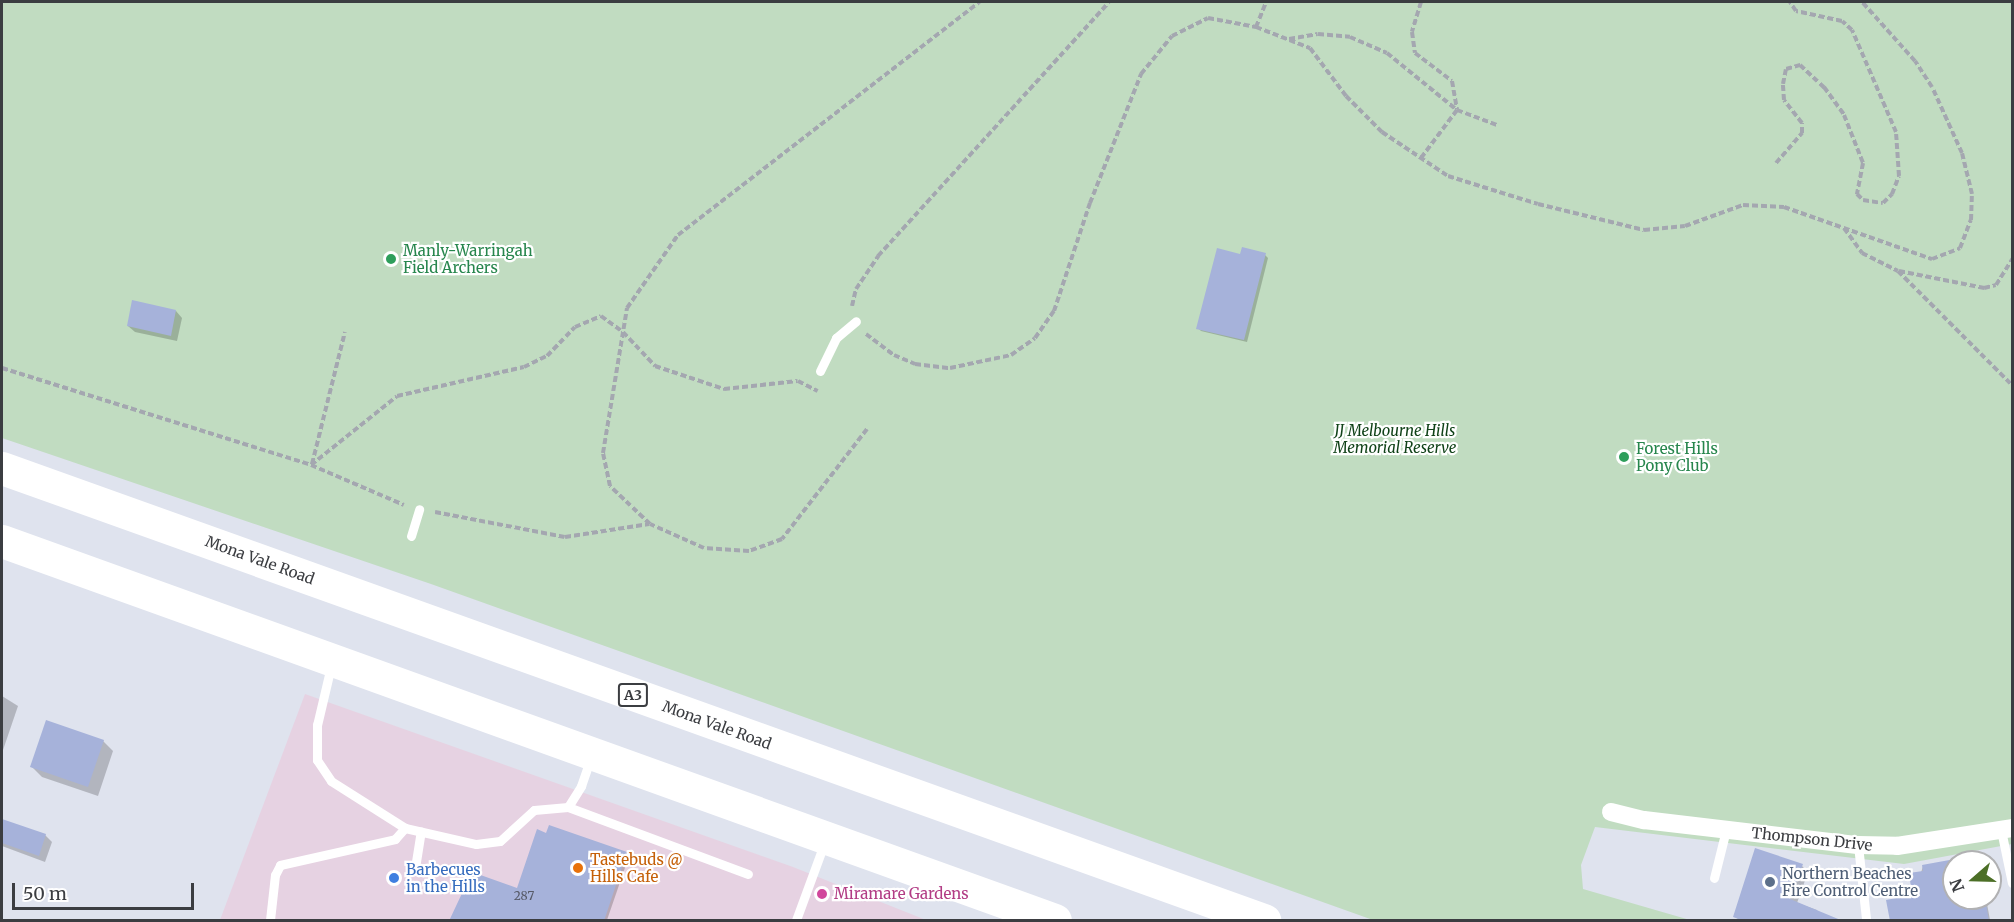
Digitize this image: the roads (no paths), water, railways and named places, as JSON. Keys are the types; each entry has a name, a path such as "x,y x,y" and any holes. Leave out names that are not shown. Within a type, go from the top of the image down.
{"highway":[{"name":"Mona Vale Road","path":"2,468 1264,921"},
{"path":"2,541 333,658 591,754 1055,921"}],"street":[{"name":"Thompson Drive","path":"1611,812 1644,820 1858,845 1897,846 2007,829"}],"lane":[{"path":"820,371 836,338 856,321"},
{"path":"411,536 419,509"},
{"path":"333,658 317,725 317,760 331,781 405,828 476,844 500,841 534,810 568,807 748,874"},
{"path":"568,807 581,786 591,754"},
{"path":"270,921 275,875 280,865 395,838 405,828"},
{"path":"2007,829 2013,883"},
{"path":"1714,878 1726,830"},
{"path":"415,868 421,831"},
{"path":"796,921 826,839"},
{"path":"1858,845 1866,919"}],"place":[{"name":"Manly-Warringah Field Archers","path":"391,259"},
{"name":"Forest Hills Pony Club","path":"1624,457"},
{"name":"Tastebuds @ Hills Cafe","path":"578,868"},
{"name":"Barbecues in the Hills","path":"394,878"},
{"name":"Northern Beaches Fire Control Centre","path":"1770,882"},
{"name":"Miramare Gardens","path":"822,894"}],"park label":[{"name":"JJ Melbourne Hills Memorial Reserve","path":"1395,438"}]}
